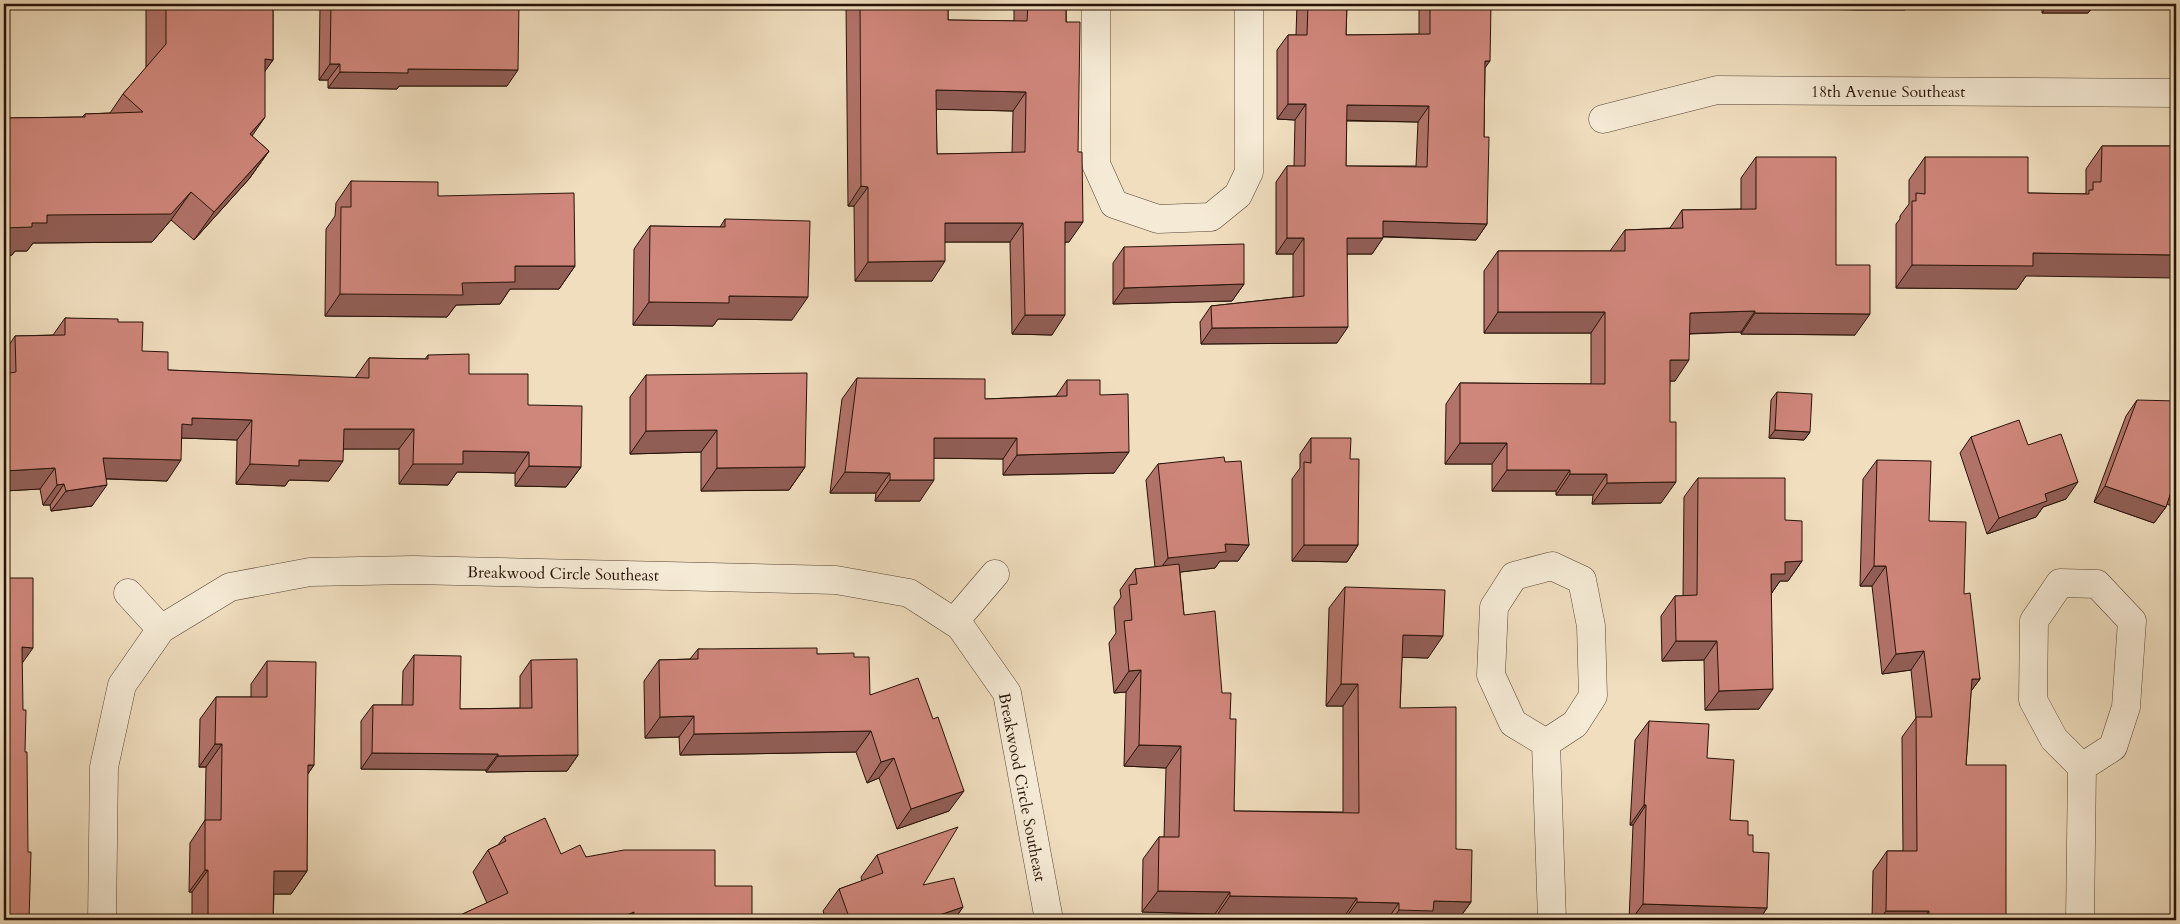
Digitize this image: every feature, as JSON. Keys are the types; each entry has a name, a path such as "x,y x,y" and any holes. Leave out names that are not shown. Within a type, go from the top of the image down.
{"street":[{"path":"1096,4 1096,164 1114,204 1158,219 1211,217 1238,196 1249,172 1249,4"},
{"name":"18th Avenue Southeast","path":"1603,119 1717,90 2176,93"},
{"path":"1552,566 1582,580 1591,626 1593,696 1575,724 1546,743 1513,723 1491,675 1494,607 1514,576 1552,566"},
{"name":"Breakwood Circle Southeast","path":"102,920 104,767 122,684 161,629 230,587 310,572 413,570 836,580 909,593 960,626 1007,693 1049,920"},
{"path":"954,622 995,574"},
{"path":"2080,920 2082,767 2054,739 2033,700 2034,622 2060,583 2097,584 2132,620 2126,707 2113,747 2082,767"},
{"path":"128,593 161,629"},
{"path":"1546,743 1552,920"}],"building":[{"path":"166,4 273,4 273,60 265,59 265,117 250,134 269,151 214,212 191,192 171,214 47,215 47,223 32,223 32,227 4,228 4,118 85,117 85,114 143,112 123,94 166,44"},
{"path":"331,4 519,4 518,70 408,69 408,73 340,72 340,64 330,64"},
{"path":"860,4 948,4 948,20 1027,21 1028,4 1066,4 1066,22 1080,22 1078,152 1082,152 1083,222 1065,222 1065,315 1025,315 1023,223 945,223 945,261 868,262 868,187 861,186","holes":["936,90 1026,92 1025,152 937,154"]},
{"path":"1308,4 1347,4 1346,35 1430,34 1430,4 1491,4 1490,61 1485,61 1484,137 1489,137 1487,224 1383,221 1383,238 1347,238 1348,327 1212,328 1211,306 1304,296 1304,238 1287,238 1287,166 1305,166 1306,104 1288,104 1288,35 1307,35","holes":["1347,105 1429,106 1427,167 1346,166"]},
{"path":"2102,146 2176,146 2176,255 2033,253 2033,266 1912,265 1912,201 1916,201 1916,193 1925,194 1925,157 2028,157 2028,193 2089,194 2089,190 2093,190 2093,182 2101,182"},
{"path":"1756,157 1836,157 1836,265 1870,265 1870,314 1755,313 1755,311 1690,313 1689,360 1670,360 1670,422 1676,422 1676,482 1607,483 1607,474 1570,474 1570,470 1507,470 1507,443 1460,443 1460,383 1605,384 1605,312 1498,312 1498,251 1625,251 1625,230 1683,228 1682,210 1756,209"},
{"path":"351,181 438,182 438,196 574,193 575,266 515,266 515,282 462,283 463,295 340,294 341,207 351,207"},
{"path":"725,219 810,221 808,297 729,296 729,303 649,302 650,226 725,227"},
{"path":"1244,244 1244,284 1124,288 1124,247"},
{"path":"65,318 118,319 118,322 143,322 142,351 168,352 168,370 369,378 369,358 428,359 428,355 469,354 469,374 528,374 528,405 582,406 581,467 529,466 529,452 463,451 463,464 413,464 414,429 344,429 343,461 299,460 299,466 250,464 252,420 192,418 192,425 182,424 181,460 103,458 107,485 66,491 64,484 57,485 55,468 4,471 4,374 16,372 15,336 65,335"},
{"path":"807,373 805,467 717,468 717,430 646,431 646,375"},
{"path":"857,378 985,379 985,399 1067,396 1067,380 1100,380 1100,395 1128,394 1129,452 1017,455 1017,438 934,438 934,480 890,480 890,473 845,472"},
{"path":"1777,392 1812,394 1810,432 1775,430"},
{"path":"2137,400 2176,401 2176,488 2173,486 2166,507 2105,486"},
{"path":"2019,420 2028,445 2061,434 2078,482 2045,494 2047,501 1999,518 1971,437"},
{"path":"1311,438 1351,438 1350,459 1359,459 1358,545 1304,545 1304,462 1311,463"},
{"path":"1224,457 1225,462 1241,461 1249,545 1225,544 1226,552 1168,558 1158,464"},
{"path":"1877,460 1931,461 1929,521 1966,522 1964,594 1970,593 1980,679 1972,679 1966,765 2006,765 2006,920 1929,920 1929,911 1886,911 1887,851 1917,851 1916,717 1932,717 1924,651 1896,654 1886,566 1874,566"},
{"path":"1698,478 1785,478 1785,520 1802,521 1802,561 1785,562 1785,574 1771,574 1773,689 1719,691 1717,641 1676,641 1675,596 1697,595"},
{"path":"1179,564 1184,615 1215,611 1222,693 1231,693 1230,719 1236,719 1234,811 1359,813 1358,684 1341,684 1345,587 1445,590 1443,636 1403,635 1400,708 1456,707 1456,849 1472,850 1471,902 1434,901 1433,911 1399,910 1399,903 1357,902 1357,898 1230,896 1230,892 1158,891 1159,837 1179,837 1181,746 1139,745 1141,670 1129,671 1124,621 1132,620 1129,585 1137,584 1135,569"},
{"path":"4,578 33,578 33,648 22,647 23,710 26,710 25,752 27,752 28,852 31,852 29,920 4,920"},
{"path":"817,648 817,654 854,653 854,657 869,657 870,695 918,678 933,719 938,717 964,791 911,809 894,758 881,762 871,731 694,734 694,716 660,717 659,660 698,659 698,649"},
{"path":"414,655 461,656 460,709 532,708 531,660 577,659 578,755 498,756 498,754 372,753 373,705 413,705"},
{"path":"267,661 316,662 314,765 308,765 307,871 274,871 273,920 208,920 205,820 221,820 222,744 215,744 216,697 267,697"},
{"path":"1649,721 1709,724 1707,758 1734,760 1730,820 1748,821 1748,835 1753,835 1753,852 1769,853 1767,908 1643,904 1646,805 1644,805"},
{"path":"545,818 561,854 580,845 586,857 624,850 715,850 715,886 752,886 752,920 633,920 634,912 615,920 455,920 454,918 508,893 488,850 506,841 504,837"},
{"path":"958,827 923,885 954,878 963,907 925,920 850,920 839,889 883,873 877,855"}]}
